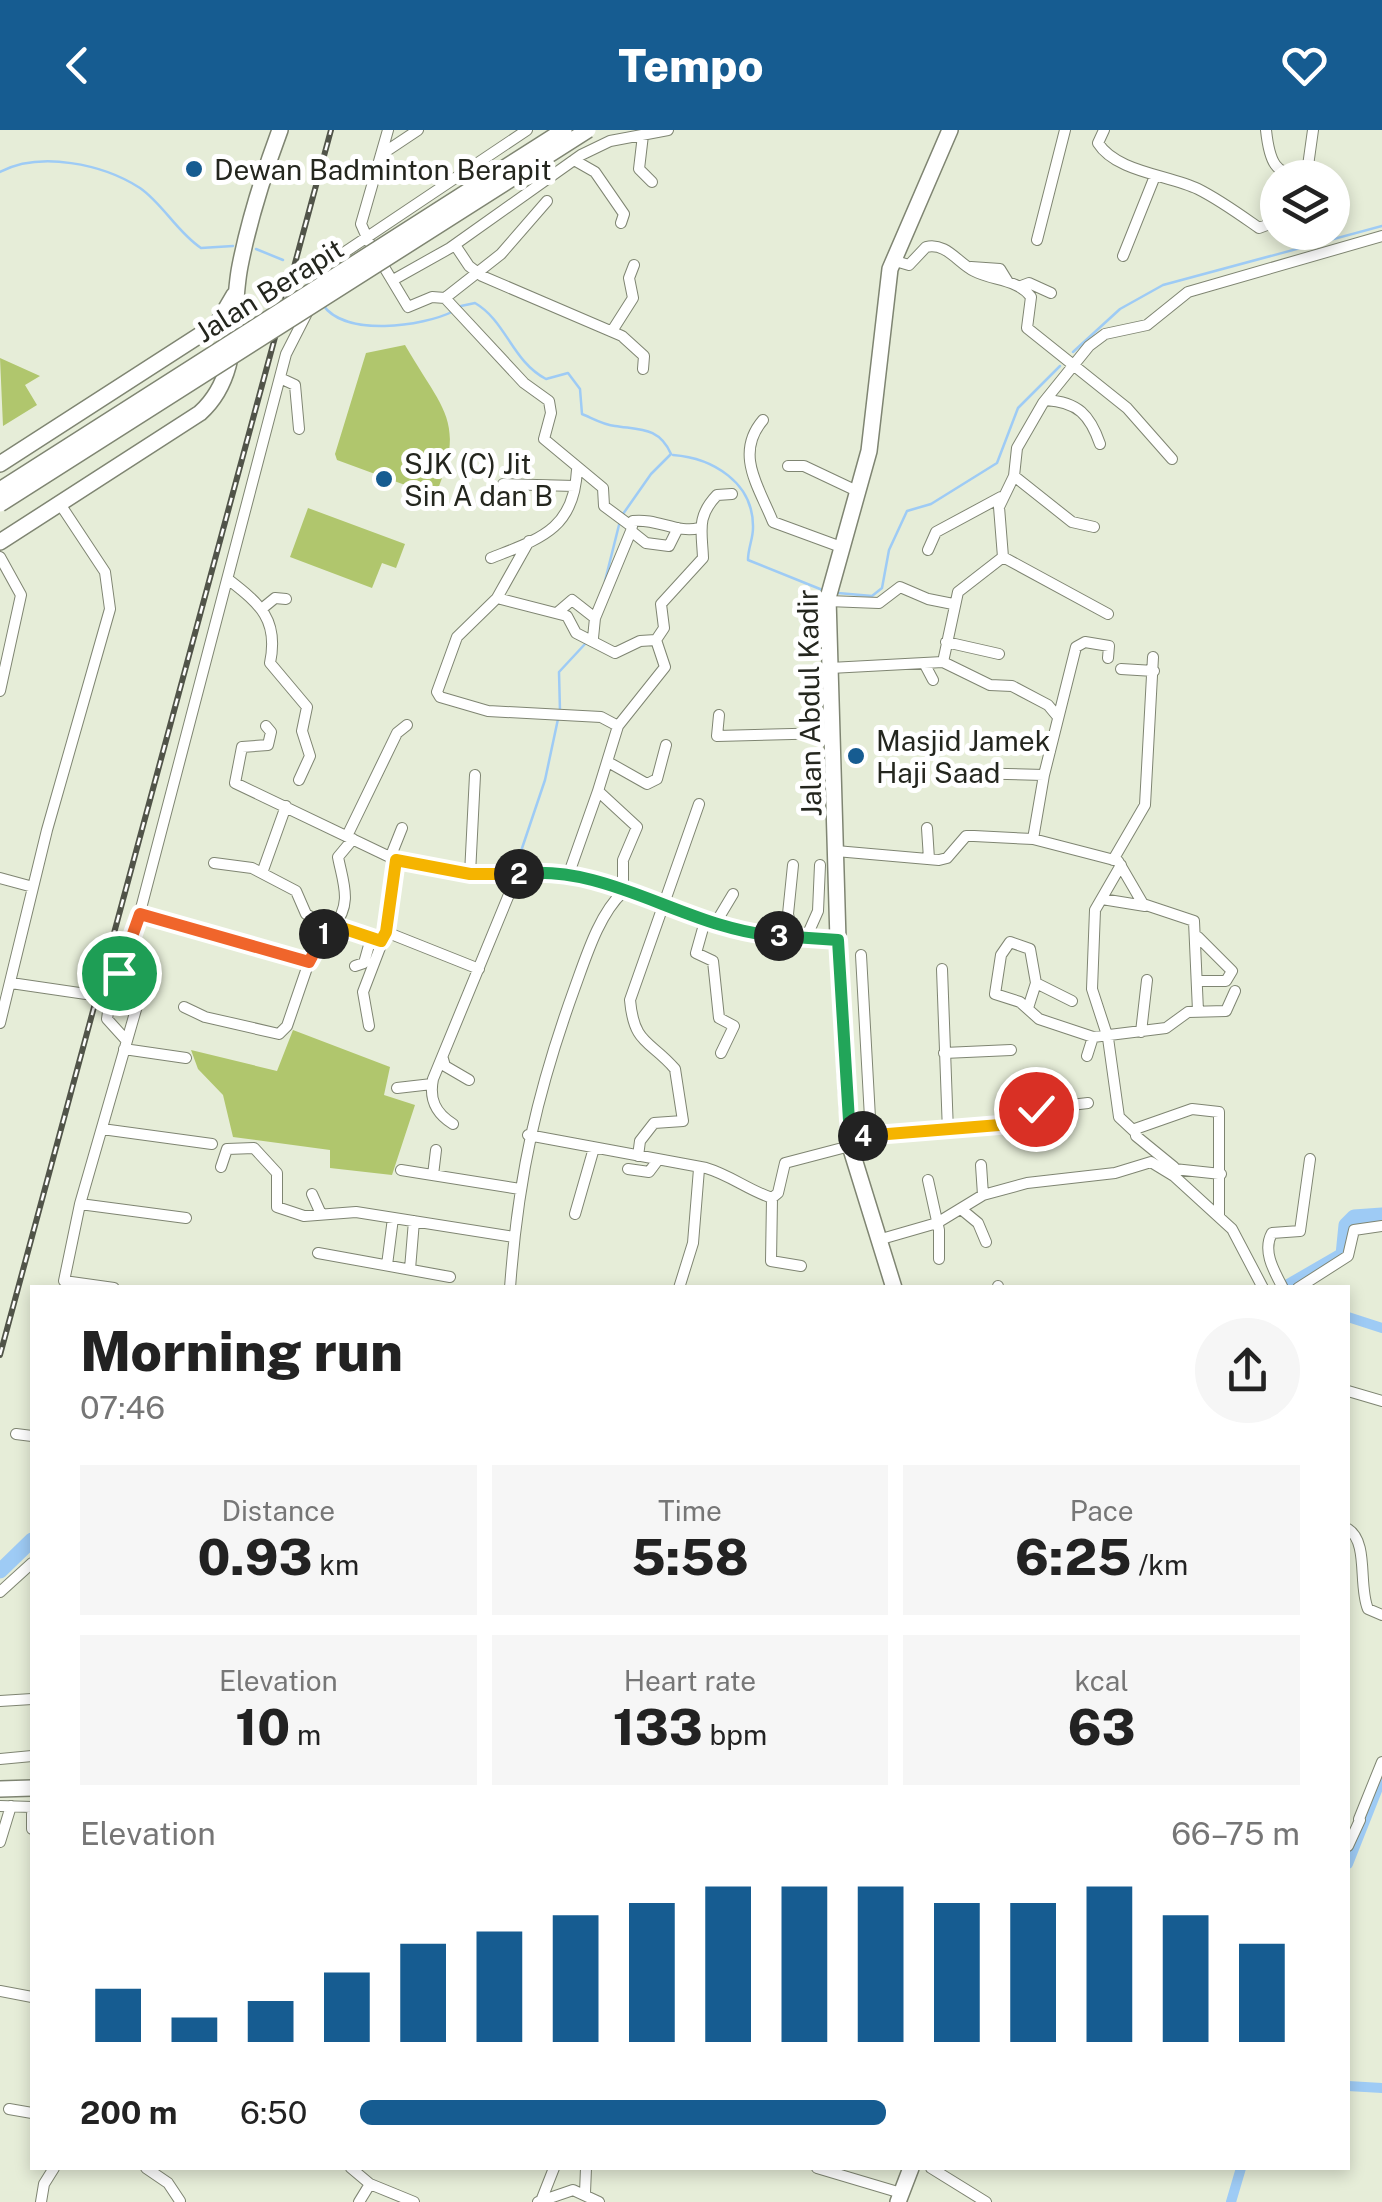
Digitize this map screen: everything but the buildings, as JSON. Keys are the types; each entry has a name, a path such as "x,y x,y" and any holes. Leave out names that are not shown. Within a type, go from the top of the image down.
{"main road":[{"path":"0,464 217,324 226,314 280,130"},
{"name":"Jalan Berapit","path":"0,490 564,130"},
{"path":"0,504 588,130"},
{"name":"Jalan Abdul Kadir","path":"893,1285 850,1142 838,940 828,595 869,451 892,260 950,130"},
{"path":"0,542 211,403 234,340 238,282"},
{"path":"217,324 234,340"},
{"path":"0,1789 30,1788"},
{"path":"900,2198 910,2170"}],"street":[{"path":"388,130 361,224 408,307 432,297 453,305 524,382 549,401 551,413 544,439 603,488 604,506 641,541 669,546 678,528"},
{"path":"382,154 418,130"},
{"path":"186,1058 124,1044 108,1020 108,998 140,914 286,354 308,318 321,270 528,130"},
{"path":"393,280 455,245 574,160 610,141 668,130"},
{"path":"1037,240 1065,130"},
{"path":"1104,130 1099,147 1155,176 1197,188 1260,228"},
{"path":"1266,130 1273,166 1280,173 1301,176 1307,173 1313,130"},
{"path":"643,136 639,169 652,182"},
{"path":"574,160 595,172 624,214 621,224"},
{"path":"1123,256 1155,176"},
{"path":"453,305 475,272 500,254 547,201"},
{"path":"928,550 936,532 1001,497 1014,476 1022,436 1073,366 1105,334 1147,324 1188,292 1382,236"},
{"path":"455,245 475,272 612,331 638,348 647,362 643,369"},
{"path":"892,260 909,264 934,245 967,267 1000,270 1008,282 1036,285 1051,292"},
{"path":"612,331 633,298 630,278 634,265"},
{"path":"1021,286 1031,297 1027,328 1127,408 1172,458"},
{"path":"280,378 295,385 299,429"},
{"path":"1046,400 1069,402 1086,413 1100,444"},
{"path":"763,420 748,451 773,522 841,547"},
{"path":"788,466 804,466 860,492"},
{"path":"491,558 560,526 577,470"},
{"path":"1014,476 1072,522 1094,527"},
{"path":"503,484 574,486"},
{"path":"656,640 664,628 661,604 702,558 699,528 705,507 717,495 732,494"},
{"path":"1001,497 1003,557"},
{"path":"0,1023 111,594 105,572 60,504"},
{"path":"626,523 640,520 699,528"},
{"path":"593,638 595,618 626,523"},
{"path":"529,540 497,598 457,637 440,679 440,697 488,712 601,717 618,726"},
{"path":"0,557 22,595 0,691"},
{"path":"943,662 958,592 1003,557"},
{"path":"1003,557 1108,614"},
{"path":"229,580 264,607 274,645 270,663 307,708 302,732 310,756 299,780"},
{"path":"828,595 879,604 900,587 928,600 953,604"},
{"path":"264,607 274,598 286,599"},
{"path":"497,598 558,612 566,616 576,633 615,652 640,640 656,640"},
{"path":"558,612 572,600 595,618"},
{"path":"569,873 618,726 665,667 656,640"},
{"path":"946,642 999,654"},
{"path":"1033,839 1044,774 1079,642 1109,646 1108,658"},
{"path":"1153,656 1145,805 1092,923 1092,989 1107,1036 1119,1117 1236,1235 1261,1285"},
{"path":"923,662 934,680"},
{"path":"830,668 943,662 990,686 1012,686 1048,705 1058,717"},
{"path":"1121,669 1154,671"},
{"path":"720,715 717,736 832,733"},
{"path":"184,1006 206,1017 279,1034 287,1026 309,962 340,918 346,885 338,858 397,733 407,725"},
{"path":"266,726 271,732 268,744 242,748 235,783 393,859 470,874 569,873 750,934 838,940"},
{"path":"608,762 647,784 657,779 666,745"},
{"path":"964,773 1044,774"},
{"path":"470,874 475,775"},
{"path":"510,1285 528,1135 540,1085 584,962 614,901 624,892 623,860 637,824 598,792"},
{"path":"638,1156 640,1141 654,1123 682,1122 675,1069 642,1044 631,1011 632,991 699,804"},
{"path":"262,872 286,806"},
{"path":"369,1026 363,992 402,828"},
{"path":"927,828 929,860"},
{"path":"836,851 929,860 947,858 966,836 1033,839 1117,862 1146,906"},
{"path":"214,863 262,872 296,891 306,914 332,928 379,937 479,968"},
{"path":"792,865 788,914 793,937"},
{"path":"806,938 818,911 820,865"},
{"path":"452,1124 436,1111 432,1084 517,875"},
{"path":"0,878 33,887"},
{"path":"721,1053 734,1026 719,1018 713,961 696,953 710,922 733,894"},
{"path":"1102,899 1190,918 1198,937 1198,1011"},
{"path":"140,914 309,962"},
{"path":"355,966 364,962 379,937"},
{"path":"1198,937 1232,971 1226,981 1200,981"},
{"path":"1028,1008 1036,983 1030,949 1010,942 1001,955 994,990 1028,1008 1039,1019 1093,1037 1166,1028 1188,1012 1226,1011 1235,991"},
{"path":"861,955 871,1136"},
{"path":"0,961 16,965"},
{"path":"942,969 948,1132"},
{"path":"1141,1032 1147,980"},
{"path":"11,982 86,994"},
{"path":"1036,983 1072,1001"},
{"path":"93,1285 64,1281 80,1204 141,992"},
{"path":"1087,1056 1093,1037"},
{"path":"944,1053 1011,1050"},
{"path":"443,1058 445,1066 469,1080"},
{"path":"1036,1109 1028,1082 1047,1077"},
{"path":"396,1088 432,1084"},
{"path":"802,1266 771,1261 772,1198 778,1193 785,1163 871,1136 1024,1123 1036,1109 1088,1103"},
{"path":"1134,1131 1182,1111 1219,1112 1218,1216"},
{"path":"102,1129 212,1144"},
{"path":"528,1135 718,1171 750,1192 772,1198"},
{"path":"221,1167 227,1149 254,1148 277,1173 277,1207 291,1214 356,1212 514,1237"},
{"path":"574,1214 594,1148"},
{"path":"433,1175 436,1150"},
{"path":"628,1169 649,1172 658,1160"},
{"path":"1282,1285 1270,1261 1268,1241 1272,1233 1300,1231 1310,1160"},
{"path":"878,1240 938,1223 983,1196 1027,1184 1115,1173 1151,1162 1173,1170 1221,1174"},
{"path":"981,1164 983,1196"},
{"path":"681,1285 696,1225 699,1168"},
{"path":"401,1170 520,1189"},
{"path":"928,1180 938,1223 938,1258"},
{"path":"312,1194 321,1214"},
{"path":"80,1204 186,1218"},
{"path":"961,1210 978,1223 986,1242"},
{"path":"388,1264 393,1218"},
{"path":"410,1269 414,1222"},
{"path":"1303,1285 1348,1256 1354,1230 1382,1226"},
{"path":"318,1253 450,1276"},
{"path":"1350,1392 1382,1401"},
{"path":"16,1434 30,1436"},
{"path":"1350,1531 1360,1548 1362,1594 1368,1609 1382,1615"},
{"path":"0,1592 30,1565"},
{"path":"1350,1591 1362,1594"},
{"path":"0,1701 30,1699"},
{"path":"0,1759 30,1756"},
{"path":"1350,1841 1382,1762"},
{"path":"0,1842 6,1806"},
{"path":"0,1991 30,1997"},
{"path":"9,2109 30,2113"},
{"path":"40,2202 53,2170"},
{"path":"149,2170 168,2184 180,2201"},
{"path":"353,2170 370,2184 414,2202"},
{"path":"539,2201 553,2170"},
{"path":"585,2193 586,2170"},
{"path":"823,2170 900,2198"},
{"path":"935,2170 986,2202"},
{"path":"359,2202 370,2184"},
{"path":"539,2201 556,2193 585,2193 599,2202"}],"green space":[{"path":"405,345 440,402 450,433 435,496 337,460 335,454 366,353"},
{"path":"0,358 40,376 25,385 37,405 3,426"},
{"path":"308,508 405,544 396,568 382,563 372,588 290,557"},
{"path":"293,1030 390,1067 384,1095 415,1105 392,1175 330,1168 330,1150 233,1137 223,1095 198,1069 191,1050 277,1071"}],"waterway":[{"path":"0,172 34,162 71,163 108,172 140,188 201,248 233,246"},
{"path":"1073,352 1120,309 1163,285 1382,226"},
{"path":"256,249 283,260"},
{"path":"299,274 310,286"},
{"path":"461,306 475,303 486,311 525,362 546,379 568,373 580,389 582,414 607,424 648,431 666,445 671,454 651,474 623,514"},
{"path":"323,305 348,322 385,326 423,321 454,311"},
{"path":"838,593 872,596 882,588 889,550 907,511 931,504 997,463 1018,408 1060,366"},
{"path":"673,455 716,467 738,485 751,512 753,532 748,560 825,591"},
{"path":"605,581 620,521"},
{"path":"560,711 559,672 585,644"},
{"path":"515,869 545,780 558,719"},
{"path":"1291,1285 1343,1255 1346,1225 1354,1217 1382,1215"},
{"path":"1350,1318 1382,1328"},
{"path":"0,1571 30,1542"},
{"path":"1350,1859 1382,1778"},
{"path":"1350,2086 1382,2088"},
{"path":"1231,2202 1240,2170"}],"tunnel":[{"path":"86,994 106,998"}],"railway":[{"path":"0,1355 331,130"}],"place":[{"name":"Dewan Badminton Berapit","path":"194,169"},
{"name":"SJK (C) Jit Sin A dan B","path":"384,479"},
{"name":"Masjid Jamek Haji Saad","path":"856,756"}],"route":[{"path":"119,973 140,914 309,962 330,928 339,927 381,941 392,902 396,860 470,874 574,873 750,934 838,940 850,1137 1024,1123 1036,1109"}]}
